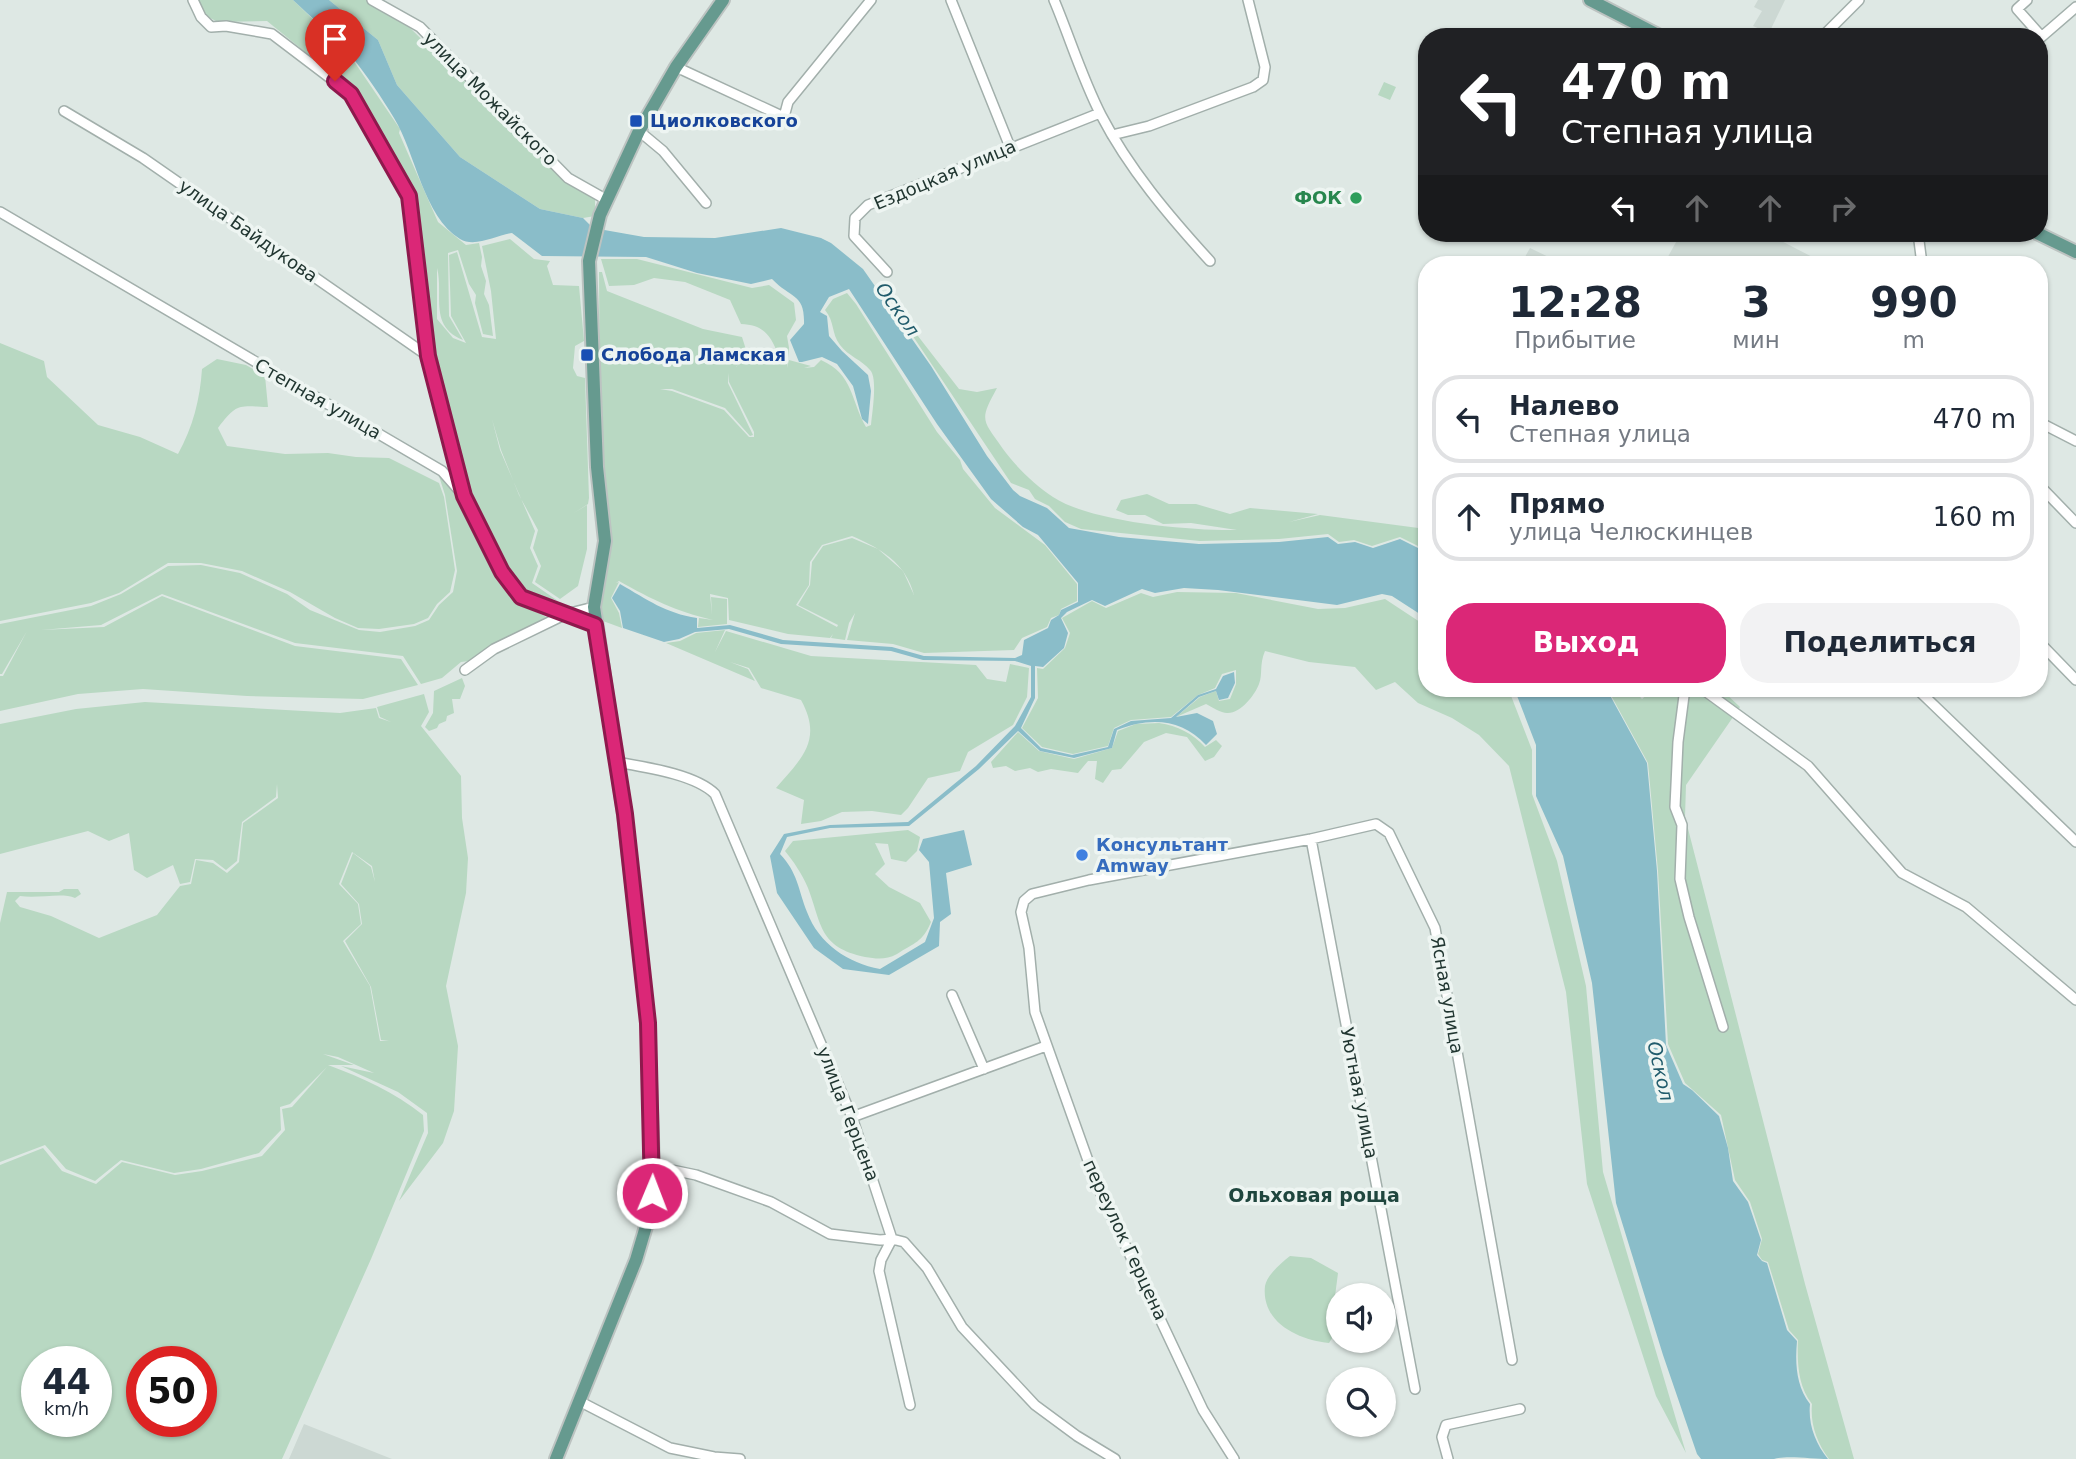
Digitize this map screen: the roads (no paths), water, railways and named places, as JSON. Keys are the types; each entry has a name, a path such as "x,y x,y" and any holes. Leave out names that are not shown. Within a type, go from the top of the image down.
{"main road":[{"path":"556,1459 636,1260 647,1223 653,1166 648,1023 625,814 595,625 594,607 605,541 597,467 589,261 596,226 639,131 676,67 723,0"},
{"path":"1590,0 1644,28"},
{"path":"2048,238 2076,252"}],"street":[{"path":"193,0 201,17 211,27 226,26 272,34 351,94 409,196 428,356 464,496"},
{"name":"улица Можайского","path":"372,0 419,27 568,178 607,200"},
{"path":"676,67 784,117 788,102 871,0"},
{"path":"951,0 1010,147"},
{"path":"1054,0 1100,113 1112,135 1153,196 1210,261"},
{"path":"1112,135 1149,126 1253,87 1263,80 1265,67 1248,0"},
{"path":"1831,28 1859,0"},
{"path":"2027,0 2017,9 2032,28"},
{"path":"2048,31 2076,7"},
{"name":"улица Байдукова","path":"64,111 143,158 428,356"},
{"name":"Ездоцкая улица","path":"887,272 854,236 855,218 869,205 1100,113"},
{"path":"639,131 663,151 706,203"},
{"name":"Степная улица","path":"0,212 442,471 464,496 502,572 521,597 595,625"},
{"path":"2048,426 2076,440"},
{"path":"2048,494 2076,523"},
{"path":"466,670 494,649 566,614 594,607"},
{"path":"2048,651 2076,680"},
{"path":"1684,697 1678,742 1675,807 1682,825 1680,879 1723,1027"},
{"path":"1714,697 1808,765 1902,873 1966,907 2076,1000"},
{"path":"1925,697 2076,842"},
{"name":"улица Герцена","path":"616,762 643,766 705,784 715,794 852,1117 892,1239"},
{"name":"Ясная улица","path":"1035,1012 1029,948 1021,912 1024,901 1032,894 1089,880 1311,839 1376,824 1389,833 1435,928 1512,1360"},
{"name":"Уютная улица","path":"1311,839 1415,1389"},
{"path":"952,995 984,1069"},
{"name":"переулок Герцена","path":"1035,1012 1096,1183 1203,1410 1234,1459"},
{"path":"852,1117 1046,1046"},
{"path":"653,1166 696,1175 771,1202 830,1234 904,1242 927,1268 962,1327 1035,1405 1077,1436 1115,1459"},
{"path":"892,1239 881,1260 879,1271 910,1405"},
{"path":"579,1401 670,1448 740,1459"},
{"path":"1448,1459 1442,1437 1446,1425 1520,1409"}],"water":[{"path":"293,0 329,0 378,40 397,85 460,157 540,209 583,218 593,228 644,237 715,238 781,228 831,243 863,269 931,366 987,456 1013,490 1047,508 1069,528 1119,537 1199,544 1279,542 1328,537 1338,544 1355,542 1373,548 1400,539 1418,548 1418,613 1392,596 1382,594 1337,605 1184,588 1155,593 1142,589 1105,606 1092,600 1067,612 1061,618 1068,633 1064,648 1043,667 1035,666 1035,698 1021,728 1041,748 1072,755 1108,747 1114,729 1131,721 1171,718 1198,695 1216,689 1223,676 1234,672 1235,683 1228,698 1219,700 1216,691 1199,697 1176,717 1197,713 1213,721 1217,734 1206,745 1197,736 1176,725 1164,722 1141,723 1117,730 1112,748 1074,758 1040,751 1018,731 979,769 909,826 830,828 787,837 780,854 794,875 807,912 819,934 846,957 880,969 925,942 934,918 929,862 919,850 923,839 964,830 972,865 946,873 951,914 940,922 939,946 889,975 843,969 814,948 777,893 770,856 784,834 830,825 908,822 976,766 1015,726 1031,697 1031,666 1015,661 923,660 891,651 781,644 729,629 695,632 664,642 623,628 620,611 612,598 620,584 666,609 697,618 697,628 730,625 783,640 892,647 924,656 1015,658 1022,655 1024,640 1048,628 1051,620 1059,615 1061,610 1078,602 1078,583 1038,535 1023,527 991,499 937,424 849,289 829,297 820,312 827,316 829,336 868,375 871,391 868,424 862,419 853,386 837,364 822,357 799,362 790,340 804,324 802,307 796,297 772,279 751,284 697,273 646,257 542,256 512,233 479,242 460,239 447,229 437,215 394,118 374,86 344,49"},
{"name":"Оскол","path":"1517,697 1611,697 1647,763 1657,871 1666,1045 1683,1084 1719,1116 1733,1181 1748,1202 1761,1240 1757,1255 1767,1263 1787,1330 1797,1341 1799,1382 1810,1404 1813,1433 1828,1459 1701,1459 1697,1454 1616,1203 1592,983 1563,856 1536,796 1536,745"}],"place":[{"name":"Циолковского","path":"636,121"},
{"name":"ФОК","path":"1356,198"},
{"name":"Слобода Ламская","path":"587,355"},
{"name":"Консультант Amway","path":"1082,855"}],"district":[{"name":"Ольховая роща","path":"1314,1195"}]}
